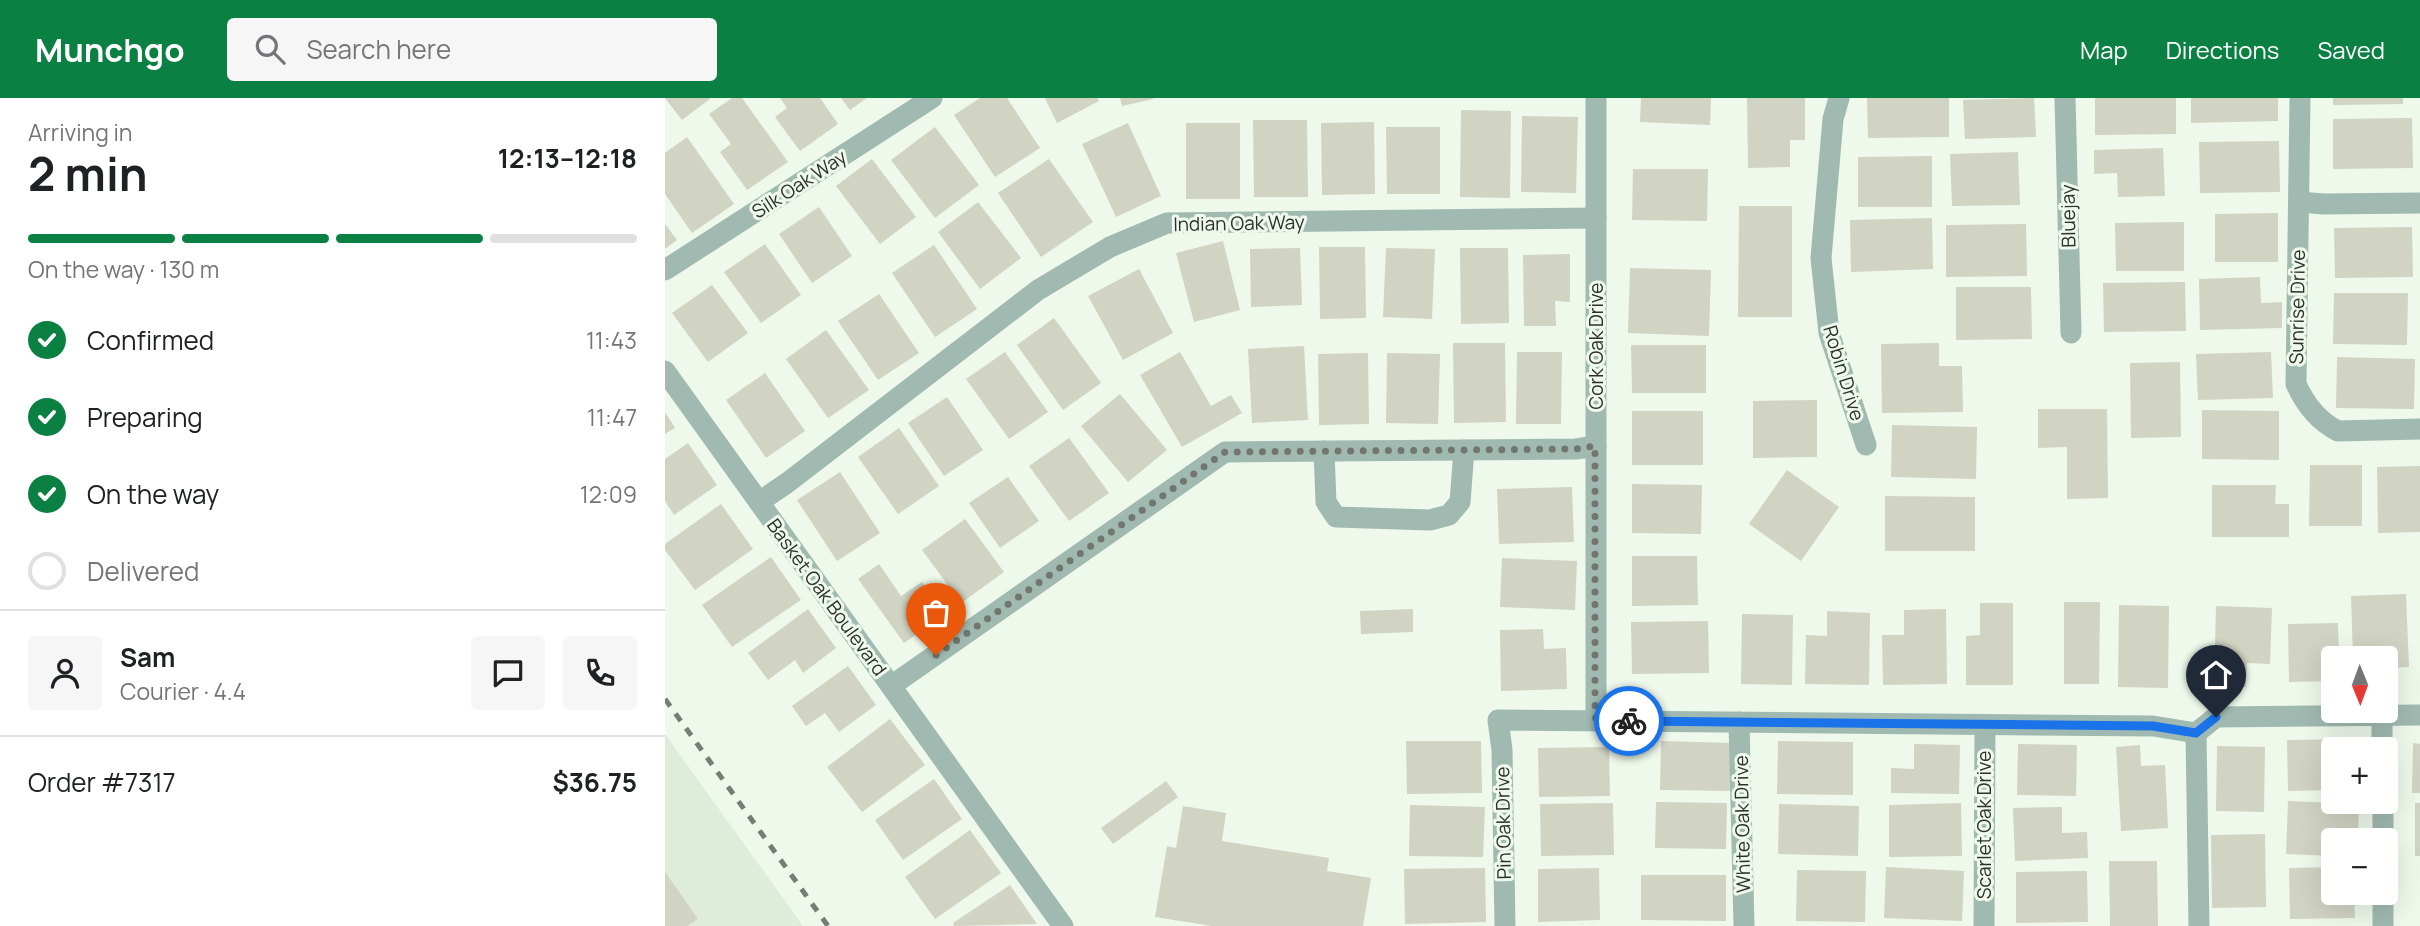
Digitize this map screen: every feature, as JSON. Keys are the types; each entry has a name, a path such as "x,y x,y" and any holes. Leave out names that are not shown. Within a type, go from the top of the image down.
{"street":[{"name":"Silk Oak Way","path":"665,270 932,98"},
{"name":"Cork Oak Drive","path":"1596,98 1596,721"},
{"name":"Robin Drive","path":"1839,98 1833,119 1821,258 1829,333 1866,445"},
{"name":"Bluejay","path":"2065,98 2071,333"},
{"name":"Sunrise Drive","path":"2300,98 2296,384 2305,403 2327,426 2337,431 2412,429"},
{"path":"2299,202 2420,203"},
{"name":"Indian Oak Way","path":"759,502 787,484 1038,290 1110,247 1167,223 1596,218"},
{"name":"Basket Oak Boulevard","path":"665,371 1063,926"},
{"path":"891,686 1225,452 1576,449 1595,446"},
{"path":"1324,451 1326,502 1336,517 1430,520 1449,515 1460,502 1464,450"},
{"path":"2398,715 2420,715"},
{"path":"1596,721 2153,726 2196,733 2216,717 2321,716"},
{"name":"Pin Oak Drive","path":"1505,926 1502,750 1498,720 1596,721"},
{"name":"White Oak Drive","path":"1739,722 1745,926"},
{"name":"Scarlet Oak Drive","path":"1984,926 1985,725"},
{"path":"2196,733 2199,926"},
{"path":"2383,905 2383,926"}],"shaded area":[{"path":"665,734 803,926 665,926"}],"building":[{"path":"665,98 711,98 682,120"},
{"path":"732,98 742,98 788,162 747,190 720,152 731,144 709,114"},
{"path":"780,98 820,98 838,124 800,151 775,117 787,108"},
{"path":"841,98 867,98 850,110"},
{"path":"980,98 1007,98 1040,148 995,177 954,115"},
{"path":"1045,98 1097,98 1099,101 1057,123"},
{"path":"1120,98 1153,98 1153,99 1122,106"},
{"path":"1641,98 1711,98 1710,125 1640,122"},
{"path":"1747,98 1805,98 1805,140 1790,140 1790,167 1748,168"},
{"path":"1867,98 1949,98 1949,137 1868,138"},
{"path":"2034,98 2036,137 1965,139 1963,100"},
{"path":"2095,98 2176,98 2176,134 2095,135"},
{"path":"2191,98 2278,98 2278,121 2191,123"},
{"path":"2333,98 2403,98 2403,104 2333,105"},
{"path":"1461,110 1511,111 1510,198 1460,197"},
{"path":"1522,116 1578,117 1576,193 1521,192"},
{"path":"2412,118 2413,168 2333,169 2333,119"},
{"path":"1253,120 1307,120 1308,197 1254,197"},
{"path":"1374,122 1375,194 1322,195 1321,123"},
{"path":"1128,123 1161,196 1116,217 1082,144"},
{"path":"1186,123 1240,123 1240,199 1186,199"},
{"path":"935,127 979,185 935,218 891,160"},
{"path":"1386,127 1440,127 1440,194 1387,194"},
{"path":"687,137 734,204 692,233 665,194 665,153"},
{"path":"2279,141 2280,192 2200,193 2199,142"},
{"path":"2163,148 2165,196 2118,197 2117,173 2094,174 2094,150"},
{"path":"2018,152 2020,205 1952,206 1950,154"},
{"path":"1932,156 1932,207 1858,207 1858,157"},
{"path":"872,159 916,217 880,244 836,186"},
{"path":"1049,159 1093,222 1041,257 998,193"},
{"path":"1633,169 1708,169 1707,221 1632,220"},
{"path":"978,202 1021,258 980,289 938,232"},
{"path":"1739,206 1792,206 1792,317 1738,317"},
{"path":"819,207 852,256 812,283 779,234"},
{"path":"2278,213 2278,262 2215,262 2215,214"},
{"path":"1932,218 1933,269 1851,272 1850,220"},
{"path":"2184,222 2184,271 2116,271 2115,223"},
{"path":"665,224 677,240 665,249"},
{"path":"2026,224 2027,276 1946,277 1946,225"},
{"path":"2412,227 2413,277 2335,278 2334,228"},
{"path":"1223,241 1240,310 1194,322 1176,253"},
{"path":"765,244 801,295 761,323 724,272"},
{"path":"934,245 977,309 935,337 892,273"},
{"path":"1319,247 1365,247 1366,318 1320,319"},
{"path":"1300,248 1302,305 1251,307 1250,249"},
{"path":"1386,248 1435,249 1432,319 1383,317"},
{"path":"1460,248 1508,248 1509,323 1461,324"},
{"path":"1570,254 1570,302 1555,301 1556,326 1524,326 1523,255"},
{"path":"1630,268 1711,270 1709,336 1628,333"},
{"path":"1139,269 1173,333 1123,360 1088,296"},
{"path":"2260,277 2261,303 2282,302 2282,328 2200,330 2199,279"},
{"path":"2185,282 2186,331 2104,332 2103,283"},
{"path":"712,285 748,333 708,362 672,313"},
{"path":"1956,287 2031,287 2032,339 1956,340"},
{"path":"2334,293 2408,293 2407,345 2333,344"},
{"path":"879,294 919,353 878,380 838,321"},
{"path":"1054,318 1101,383 1063,410 1017,345"},
{"path":"826,330 869,390 828,418 786,359"},
{"path":"1453,343 1505,343 1506,422 1454,423"},
{"path":"1939,343 1939,366 1962,366 1963,412 1882,413 1881,344"},
{"path":"1631,345 1706,345 1706,393 1632,393"},
{"path":"1304,346 1308,420 1252,423 1248,349"},
{"path":"1005,352 1048,412 1009,439 966,379"},
{"path":"1180,352 1211,406 1231,395 1242,413 1182,447 1140,375"},
{"path":"1517,352 1562,352 1561,424 1516,424"},
{"path":"2271,352 2273,398 2198,400 2196,354"},
{"path":"1368,353 1369,424 1319,425 1318,354"},
{"path":"1387,353 1440,354 1438,424 1386,423"},
{"path":"2337,357 2415,359 2414,409 2336,408"},
{"path":"2180,362 2181,437 2131,438 2130,363"},
{"path":"765,373 805,431 766,458 726,400"},
{"path":"1120,394 1167,450 1128,482 1081,426"},
{"path":"947,397 983,450 944,476 908,423"},
{"path":"1817,400 1817,457 1753,458 1753,401"},
{"path":"2038,409 2107,409 2108,498 2067,499 2067,447 2038,448"},
{"path":"2202,410 2279,411 2279,460 2202,459"},
{"path":"1632,411 1703,411 1703,465 1632,465"},
{"path":"665,412 675,428 665,434"},
{"path":"1892,425 1977,427 1976,479 1891,477"},
{"path":"899,428 939,486 898,514 858,457"},
{"path":"1069,438 1109,493 1069,521 1029,466"},
{"path":"688,443 717,485 674,515 665,501 665,459"},
{"path":"2310,465 2362,465 2362,526 2309,526"},
{"path":"2420,466 2420,532 2378,533 2377,467"},
{"path":"1787,470 1839,507 1801,561 1749,524"},
{"path":"840,472 880,533 837,561 797,500"},
{"path":"1008,477 1039,521 1000,548 969,503"},
{"path":"1632,484 1702,485 1701,534 1632,533"},
{"path":"2212,485 2276,485 2275,504 2289,504 2289,537 2212,537"},
{"path":"1572,487 1574,542 1499,544 1497,489"},
{"path":"1885,496 1975,497 1975,551 1885,551"},
{"path":"721,504 753,549 695,590 665,550 665,544"},
{"path":"965,519 1004,572 961,603 922,550"},
{"path":"1632,556 1697,556 1698,605 1632,606"},
{"path":"771,557 801,600 732,647 702,605"},
{"path":"1502,558 1577,561 1575,610 1500,607"},
{"path":"879,564 901,596 922,582 945,614 904,643 858,579"},
{"path":"2406,594 2409,667 2398,667 2398,646 2353,646 2351,596"},
{"path":"2064,602 2100,602 2099,684 2064,684"},
{"path":"1980,603 2013,603 2013,685 1966,685 1966,636 1980,635"},
{"path":"2119,605 2169,606 2168,688 2118,687"},
{"path":"2216,606 2272,608 2270,664 2247,663 2246,687 2214,687"},
{"path":"808,609 836,648 803,673 795,660 768,680 748,653"},
{"path":"1413,609 1413,632 1361,634 1360,611"},
{"path":"1946,609 1947,684 1883,685 1882,635 1904,635 1904,610"},
{"path":"1827,611 1870,613 1869,685 1805,684 1806,635 1827,636"},
{"path":"1742,614 1793,615 1792,685 1741,684"},
{"path":"1708,621 1709,673 1632,674 1631,622"},
{"path":"2338,623 2339,646 2321,646 2321,681 2289,682 2288,624"},
{"path":"1543,629 1544,649 1566,648 1567,689 1501,691 1500,630"},
{"path":"848,666 876,705 839,732 825,713 806,726 792,706"},
{"path":"890,719 925,765 862,812 827,767"},
{"path":"2287,740 2321,740 2321,790 2288,791"},
{"path":"1406,741 1481,741 1482,793 1407,794"},
{"path":"1661,741 1733,743 1732,791 1660,790"},
{"path":"1778,741 1853,742 1853,795 1777,794"},
{"path":"2413,743 2420,744 2420,793 2412,793"},
{"path":"1914,744 1960,745 1959,794 1891,793 1891,768 1914,769"},
{"path":"2018,744 2077,745 2076,796 2017,795"},
{"path":"2140,745 2141,766 2165,765 2168,828 2121,831 2116,747"},
{"path":"2217,746 2265,747 2264,812 2216,811"},
{"path":"1609,747 1610,796 1539,797 1538,748"},
{"path":"934,779 962,819 903,860 875,820"},
{"path":"1166,781 1178,797 1113,844 1101,828"},
{"path":"2288,801 2321,802 2321,814 2359,814 2358,828 2321,828 2321,855 2286,854"},
{"path":"1656,802 1727,803 1726,849 1655,848"},
{"path":"1613,803 1614,855 1541,856 1540,804"},
{"path":"1961,803 1962,856 1889,857 1889,805"},
{"path":"2415,803 2420,803 2420,856 2415,856"},
{"path":"1779,804 1859,806 1858,856 1778,854"},
{"path":"1410,805 1485,807 1483,857 1409,856"},
{"path":"1183,806 1226,813 1222,841 1329,858 1327,871 1371,878 1363,926 1212,926 1155,917 1167,846 1176,848"},
{"path":"2062,807 2062,833 2087,832 2088,858 2015,861 2013,808"},
{"path":"970,830 1001,873 935,919 905,877"},
{"path":"2265,834 2266,907 2212,908 2211,835"},
{"path":"2109,861 2157,861 2158,926 2110,926"},
{"path":"1886,867 1964,871 1962,921 1884,918"},
{"path":"2321,867 2321,905 2354,905 2355,918 2290,919 2289,868"},
{"path":"1485,868 1486,922 1405,924 1404,869"},
{"path":"1599,868 1600,920 1538,922 1538,869"},
{"path":"1797,870 1866,871 1865,922 1796,921"},
{"path":"2087,871 2088,922 2016,923 2016,872"},
{"path":"665,872 698,919 687,926 665,926"},
{"path":"1641,875 1726,875 1726,921 1641,920"},
{"path":"1010,885 1037,924 954,926 953,923"}],"railway":[{"path":"665,699 828,926"}],"way so far":[{"path":"936,655 1225,452 1576,449 1595,446 1596,721 1629,721"}],"route":[{"path":"1629,721 2153,726 2196,733 2216,717"}]}
